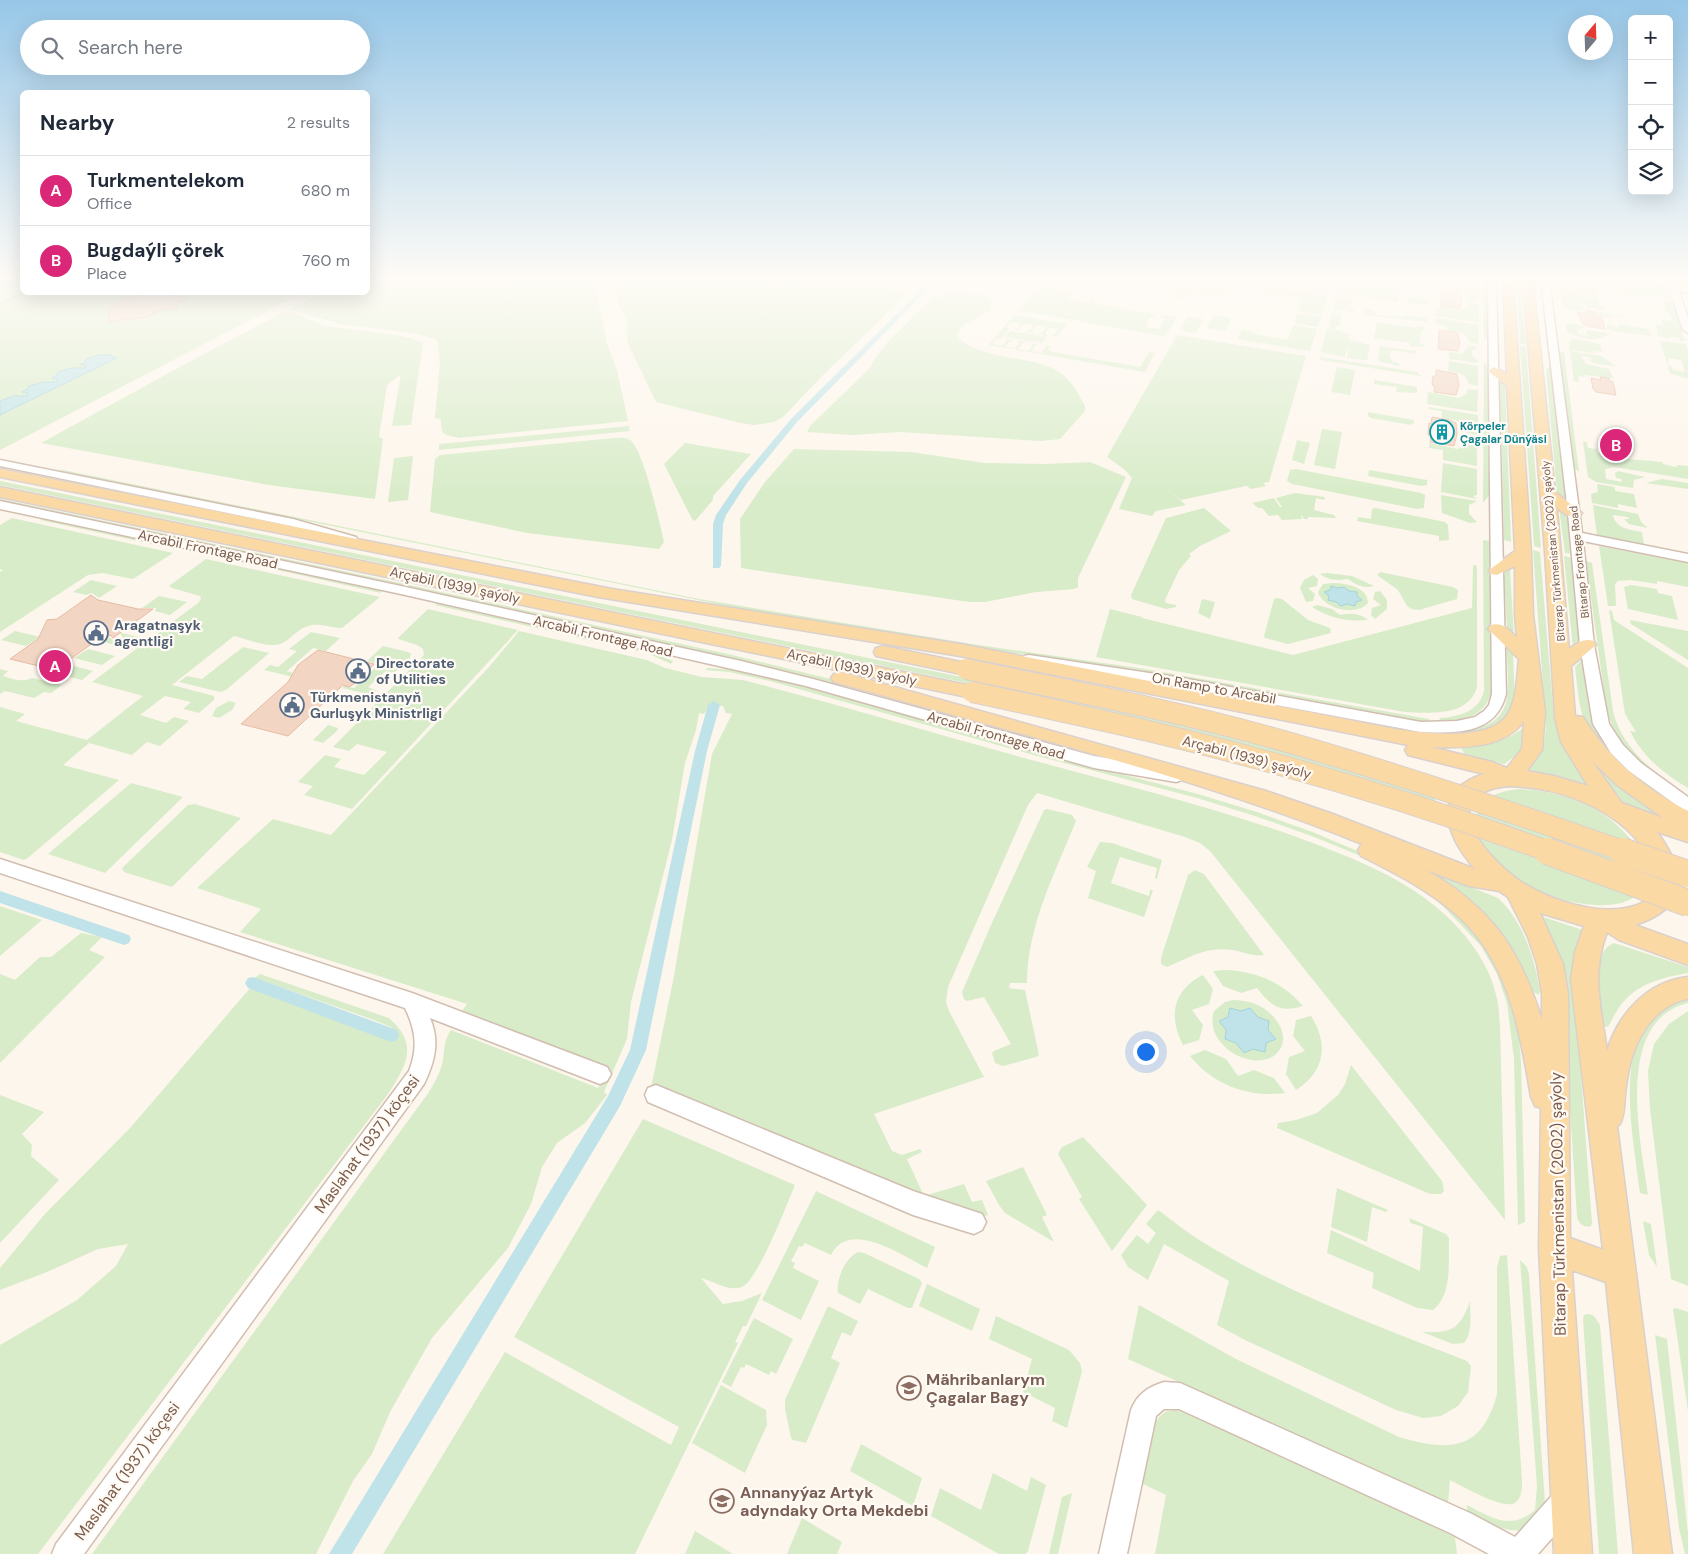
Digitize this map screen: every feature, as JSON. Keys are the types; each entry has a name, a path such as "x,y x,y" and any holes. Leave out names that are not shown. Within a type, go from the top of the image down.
{"main road":[{"path":"1512,353 1524,615 1535,712 1532,750 1512,777"},
{"name":"Bitarap Türkmenistan (2002) şaýoly","path":"1535,353 1566,718 1571,742 1582,762 1618,811"},
{"path":"1536,367 1555,361"},
{"path":"1494,371 1514,385"},
{"name":"Arçabil (1939) şaýoly","path":"0,473 598,592 963,660 1108,699 1260,735 1452,792 1688,874"},
{"name":"Arçabil (1939) şaýoly","path":"0,492 972,692 1142,729 1291,768 1448,816 1564,855 1688,902"},
{"path":"1548,494 1574,513"},
{"path":"1497,570 1522,553"},
{"path":"638,623 1266,799 1470,877 1510,887 1556,909 1601,919 1628,933 1688,955"},
{"path":"1497,629 1529,658"},
{"path":"1587,646 1563,673 1575,721 1585,739 1597,755 1642,794 1688,821"},
{"path":"963,660 1218,700 1438,742 1477,739 1507,728 1516,719 1521,707 1529,658"},
{"path":"1218,700 1478,765 1512,777"},
{"path":"1510,887 1480,863 1465,842 1458,822 1460,805 1469,791 1486,782 1512,777 1540,779 1565,785 1590,795 1618,811 1648,836 1664,860 1669,884 1660,904 1637,916 1601,919"},
{"path":"1266,799 1390,861 1457,902 1477,920 1512,971 1527,1011 1541,1074 1555,1154"},
{"path":"1618,811 1688,834"},
{"name":"Bitarap Türkmenistan (2002) şaýoly","path":"1510,887 1546,955 1555,994 1555,1248 1573,1554"},
{"path":"1601,919 1587,952 1584,979 1654,1550"},
{"path":"1609,1175 1611,1096 1620,1049 1634,1020 1652,1002 1682,988 1688,988"},
{"path":"1555,1248 1621,1272"}],"street":[{"path":"1493,353 1497,629"},
{"name":"Bitarap Frontage Road","path":"1554,353 1577,536 1587,646 1601,724 1607,736 1634,766 1652,781 1688,805"},
{"path":"0,463 293,523 398,552"},
{"name":"Arcabil Frontage Road","path":"0,505 392,588 675,653 741,666 808,682 1094,762 1203,780"},
{"path":"1577,536 1688,558"},
{"name":"On Ramp to Arcabil","path":"963,660 1080,665 1219,688 1421,727 1440,728 1468,725 1485,718 1495,710 1498,701 1497,629"},
{"path":"0,866 412,1002 600,1074"},
{"name":"Maslahat (1937) köçesi","path":"66,1554 417,1077 426,1055 427,1037 412,1002"},
{"path":"656,1095 913,1203 974,1222"},
{"path":"1113,1554 1144,1410 1153,1399 1166,1394 1180,1396 1244,1425 1460,1523 1519,1554 1570,1498"}],"green space":[{"path":"0,353 188,353 0,450"},
{"path":"207,353 421,353 411,425 392,426 401,374 387,385 379,437 383,439 375,499 269,485 41,443"},
{"path":"439,353 610,353 617,370 628,421 459,438 446,435 442,431 441,419 435,418 440,362"},
{"path":"632,353 846,353 783,417 774,422 754,425 741,423 656,402"},
{"path":"880,353 989,353 1035,363 1064,375 1077,392 1085,406 1085,411 1060,439 1040,441 900,432 852,435 807,432 810,426 869,369"},
{"path":"1032,353 1056,353 1140,367 1149,353 1155,353 1145,372"},
{"path":"1167,353 1285,353 1306,356 1269,482 1263,483 1266,486 1251,489 1244,484 1246,486 1181,500 1168,490 1186,505 1156,511 1152,516 1119,509 1132,478 1124,469 1107,457"},
{"path":"1323,353 1346,353 1345,357"},
{"path":"1348,353 1368,353 1367,360 1347,358"},
{"path":"1379,353 1391,353 1392,362 1399,363 1399,366 1378,361"},
{"path":"1449,353 1472,353 1478,363 1449,359"},
{"path":"1520,353 1526,353 1541,548 1534,546"},
{"path":"1559,353 1564,353 1579,472 1573,467"},
{"path":"1570,353 1601,356 1616,366 1597,364 1590,361 1592,358 1581,356 1586,364 1609,369 1613,378 1584,375 1584,377 1578,376 1579,382 1574,381"},
{"path":"1663,353 1688,353 1688,379 1670,373 1667,365 1671,366 1673,370 1685,372 1681,360 1668,358 1669,363 1667,363 1665,357 1667,356"},
{"path":"1320,357 1417,372 1421,376 1321,360"},
{"path":"1449,361 1478,366 1478,386 1469,384 1468,380 1461,374 1448,371"},
{"path":"1484,362 1489,369 1489,495 1483,503"},
{"path":"1550,366 1566,503 1557,493 1546,370"},
{"path":"1337,367 1355,370 1350,395 1331,392"},
{"path":"1500,379 1505,384 1511,542 1504,540"},
{"path":"1374,380 1417,387 1417,393 1396,392 1397,387 1374,384"},
{"path":"1468,389 1478,390 1477,412 1427,404 1428,392 1459,398 1466,394"},
{"path":"1428,407 1478,415 1478,435 1467,433 1466,428 1461,423 1442,418 1442,411 1429,409"},
{"path":"1368,412 1414,420 1414,423 1410,425 1371,418 1368,416"},
{"path":"629,426 630,431 439,450 439,444"},
{"path":"1322,429 1342,432 1335,469 1314,465"},
{"path":"614,438 630,440 640,457 664,542 659,549 527,533 430,512 435,459 440,455"},
{"path":"1466,438 1477,440 1477,466 1443,460 1443,450 1429,448 1429,443 1458,449 1464,445"},
{"path":"1297,440 1310,443 1304,464 1292,460"},
{"path":"1583,441 1587,442 1588,448 1597,449 1598,453 1628,459 1662,462 1663,464 1677,467 1677,465 1688,466 1688,479 1614,467 1605,469 1606,479 1622,482 1621,479 1616,478 1615,473 1618,471 1645,477 1634,480 1633,488 1596,482 1588,477"},
{"path":"685,443 751,454 713,496 713,500 695,521 692,519 664,464"},
{"path":"794,449 911,452 985,463 1045,464 1090,462 1126,477 1078,578 1078,587 1074,589 1036,592 985,602 969,602 741,568 740,519 765,482"},
{"path":"413,456 408,500 388,502 394,458"},
{"path":"1443,463 1477,469 1477,495 1473,496 1477,499 1441,492"},
{"path":"0,467 172,501 168,503 0,469"},
{"path":"58,469 699,599 972,644 1145,669 1429,719 1431,723 1145,671 972,647 762,613 65,472"},
{"path":"1296,469 1421,493 1425,495 1424,508 1417,509 1292,484 1287,481 1290,470"},
{"path":"1369,470 1427,480 1427,485 1421,486 1368,476"},
{"path":"1662,479 1688,483 1688,489 1646,483"},
{"path":"0,481 1114,708 1250,742 1436,796 1435,801 1311,764 1113,713 0,485"},
{"path":"1597,484 1615,487 1615,491 1634,494 1637,508 1618,504 1618,508 1592,503 1591,494 1598,492"},
{"path":"1295,493 1325,497 1324,500 1316,498 1314,510 1334,515 1336,518 1308,517 1308,519 1304,519 1301,514 1302,519 1282,520 1278,515 1269,516 1262,508 1258,508 1252,503 1274,498 1282,507 1276,498"},
{"path":"1441,495 1477,501 1469,505 1469,514 1477,522 1470,523 1442,513"},
{"path":"0,499 728,654 847,683 1088,753 1052,745 845,686 726,657 398,584 0,501"},
{"path":"1593,505 1638,514 1641,522 1648,528 1629,524 1624,519 1629,519 1628,517 1613,515 1620,526 1642,532 1644,545 1597,536"},
{"path":"1559,507 1567,516 1573,554 1565,553"},
{"path":"1204,508 1231,531 1200,546 1189,554 1191,556 1179,570 1165,600 1166,603 1176,605 1176,607 1166,609 1132,599 1131,595 1166,518"},
{"path":"1375,508 1445,522 1448,525 1449,540 1439,541 1439,536 1357,521 1358,517 1371,519 1372,509"},
{"path":"12,518 173,553 133,579 102,573 88,575 0,632 0,572 3,570 0,569 0,525"},
{"path":"43,518 171,545 175,549 40,520"},
{"path":"1483,540 1490,541 1491,693 1484,707 1472,716 1458,721 1442,723 1439,718 1460,715 1473,709 1478,704 1484,691"},
{"path":"1599,546 1688,563 1688,587 1657,581 1657,584 1630,580 1618,581 1615,584 1616,606 1608,606"},
{"path":"1533,550 1540,552 1553,708 1558,728 1596,791 1562,778 1527,770 1536,760 1541,750 1545,738 1546,725"},
{"path":"219,555 380,589 381,593 214,556"},
{"path":"1564,556 1572,558 1581,639 1579,644 1573,649"},
{"path":"206,559 380,597 342,628 321,625 308,626 299,630 284,642 275,645 234,636 172,685 214,696 214,700 199,713 183,709 191,702 165,696 140,715 166,723 174,717 189,721 160,746 147,742 132,755 89,743 63,765 119,780 29,857 24,860 0,852 0,707 25,714 16,721 87,740 143,696 92,682 198,603 201,599 200,596 169,586"},
{"path":"1586,561 1592,563 1613,711 1617,725 1632,749 1641,759 1687,795 1682,797 1667,787 1623,747 1613,730 1606,706"},
{"path":"1473,565 1477,566 1477,687 1473,697 1466,704 1447,711 1405,712 1096,657 1110,609 1293,655 1472,608"},
{"path":"1510,569 1514,637 1507,628 1504,577 1505,573"},
{"path":"1380,572 1453,587 1458,590 1457,599 1419,610 1412,609 1407,606 1398,590 1377,575"},
{"path":"1320,574 1352,576 1374,586 1363,587 1348,579 1333,580"},
{"path":"1313,575 1318,579 1317,586 1308,588 1315,594 1313,601 1306,602 1300,588 1304,580"},
{"path":"91,580 117,586 99,598 92,593 86,595 73,592"},
{"path":"1333,583 1355,587 1364,593 1368,603 1356,610 1348,610 1333,607 1326,603 1318,592 1323,584"},
{"path":"1631,585 1657,589 1658,593 1672,596 1678,620 1628,609 1624,587"},
{"path":"1380,591 1387,600 1387,609 1375,619 1371,615 1372,608 1381,605 1373,599 1375,592"},
{"path":"159,596 187,602 170,615 155,611 156,608 142,608"},
{"path":"1202,599 1215,602 1210,619 1198,613"},
{"path":"1274,599 1282,599 1308,620 1330,628 1331,633 1288,644 1265,638"},
{"path":"437,603 649,651 673,661 671,664 647,653 435,605"},
{"path":"1317,605 1332,609 1340,615 1355,614 1368,620 1346,620 1332,616 1312,607"},
{"path":"428,609 518,630 352,809 304,795 313,786 298,782 325,755 341,759 334,767 364,775 387,752 357,744 349,751 333,747 424,655 423,649 417,645 398,639"},
{"path":"1609,610 1612,611 1614,620 1688,668 1688,788 1654,764 1630,731 1636,732 1625,714"},
{"path":"1630,620 1688,631 1688,660 1631,624"},
{"path":"15,631 40,637 26,646 1,640"},
{"path":"519,631 647,660 665,668 702,677 743,680 1201,806 1263,825 1331,850 1368,865 1403,884 1435,906 1456,925 1482,959 1493,985 1498,1002 1500,1025 1505,1220 1210,851 1200,843 1185,837 1037,793 1028,805 948,987 946,1002 949,1011 984,1077 874,1114 892,1151 902,1155 920,1149 922,1152 907,1159 924,1196 964,1184 972,1202 982,1200 988,1215 975,1219 651,1088 673,981 712,754 732,714 726,713 723,706 709,706 704,714 699,713 696,730 685,763 672,840 631,1002 627,1039 604,1092 607,1095 585,1123 557,1143 542,1167 531,1204 508,1248 432,1338 390,1412 372,1454 353,1481 316,1554 92,1554 429,1092 441,1069 445,1042 451,1030 598,1088 609,1072 568,1052 462,1011 467,1004 240,932 261,909 197,888 273,819 331,835 489,667"},
{"path":"311,632 340,638 326,651 313,648 287,671 296,674 293,677 264,670 270,665 278,667 297,651 289,649"},
{"path":"120,633 139,637 125,648 104,642 110,637 113,641 123,638"},
{"path":"1506,644 1513,654 1515,705 1502,722 1485,730 1452,736 1449,732 1471,730 1487,725 1498,717 1504,707 1508,680"},
{"path":"383,646 408,652 411,654 410,658 394,673 386,671 368,687 376,690 371,695 342,688 344,686 354,688 379,664 367,661"},
{"path":"243,647 269,653 226,690 220,692 179,682 187,676 202,679"},
{"path":"88,649 115,656 102,665 74,658"},
{"path":"1583,658 1588,704 1598,733 1615,757 1626,767 1675,802 1670,806 1608,756 1589,731 1580,705 1575,667"},
{"path":"66,664 93,671 82,680 54,673"},
{"path":"708,668 741,670 808,687 1032,751 1198,794 1257,812 1315,833 1369,856 1454,909 1487,946 1503,974 1518,1029 1521,1061 1525,1222 1518,1225 1514,1059 1507,1003 1497,974 1481,946 1439,902 1423,890 1368,859 1255,816 1197,798 1030,754 770,681 729,672 705,670"},
{"path":"0,669 8,671 3,676 14,679 25,680 32,678 62,685 51,693 44,692 34,698 5,691 0,694"},
{"path":"1186,688 1439,732 1441,735 1395,729"},
{"path":"229,701 236,703 232,710 219,718 212,716 216,708"},
{"path":"328,725 338,728 337,731 323,743 313,740"},
{"path":"1524,727 1524,740 1521,749 1504,764 1465,755 1461,748 1502,740"},
{"path":"1591,759 1660,812 1658,816 1623,802"},
{"path":"131,783 183,797 105,873 48,854"},
{"path":"1520,789 1557,794 1575,800 1592,807 1621,829 1633,843 1645,863 1646,881 1639,893 1630,900 1619,904 1584,904 1561,899 1539,891 1508,873 1485,848 1478,834 1476,821 1478,810 1486,800 1500,793"},
{"path":"195,804 241,818 172,887 124,872 122,868 188,805"},
{"path":"1047,809 1072,815 1076,821 1051,880 1037,920 1028,962 1027,983 1010,983 1009,988 1025,990 1039,1055 1003,1066 995,1063 992,1053 1011,1044 984,997 967,1001 964,999 962,992 1044,810"},
{"path":"1100,842 1112,843 1162,860 1157,879 1155,878 1157,868 1120,857 1111,883 1149,896 1150,890 1153,890 1144,917 1088,898 1096,871 1087,867"},
{"path":"1195,870 1204,874 1264,955 1253,955 1223,949 1198,953 1167,967 1161,964 1161,958 1188,875"},
{"path":"1436,873 1498,898 1507,907 1521,929 1531,954 1540,992 1538,995 1533,991 1517,958 1493,925 1434,874"},
{"path":"0,906 42,920 0,956"},
{"path":"1531,913 1586,931 1573,969 1591,1226 1582,1225 1577,1217 1562,987"},
{"path":"81,933 102,937 89,950 105,957 0,1063 0,974 15,980 40,957 51,957"},
{"path":"1614,943 1688,967 1688,973 1655,981 1633,992 1621,1004 1608,1027 1604,1026 1598,980 1601,957 1606,949"},
{"path":"1225,970 1247,973 1268,979 1287,990 1303,1006 1288,1009 1282,1008 1267,999 1257,988 1241,993 1223,986 1213,971"},
{"path":"260,974 389,1018 404,1037 407,1046 405,1064 388,1094 38,1554 0,1554 0,1345 77,1300 116,1266 128,1244 98,1249 47,1272 0,1290 0,1268 44,1215 131,1127 251,987 347,1021 390,1039 395,1031 391,1027 374,1020 255,978"},
{"path":"1203,975 1213,989 1209,1004 1192,1010 1203,1025 1199,1040 1183,1045 1176,1024 1176,1005 1185,988"},
{"path":"1688,997 1688,1003 1664,1014 1649,1033 1641,1058 1637,1086 1638,1116 1648,1195 1640,1193 1630,1109 1630,1079 1634,1051 1644,1027 1662,1008"},
{"path":"1233,1000 1245,1001 1262,1008 1272,1015 1280,1026 1283,1036 1282,1045 1275,1055 1264,1060 1251,1060 1238,1056 1226,1048 1217,1038 1213,1025 1214,1011 1225,1002","holes":["1230,1008 1269,1021 1261,1040 1244,1052 1236,1043 1225,1039"]},
{"path":"1688,1011 1688,1286 1671,1279 1650,1109 1648,1071 1654,1044 1669,1024"},
{"path":"1311,1016 1317,1026 1320,1037 1321,1057 1313,1075 1296,1090 1286,1074 1289,1057 1305,1051 1293,1036 1296,1020"},
{"path":"1205,1050 1226,1059 1238,1076 1254,1070 1274,1078 1285,1093 1272,1094 1245,1091 1221,1082 1209,1075 1190,1056"},
{"path":"1351,1065 1442,1181 1444,1191 1441,1194 1430,1194 1277,1128 1278,1123 1296,1120 1317,1113 1338,1095 1345,1084"},
{"path":"0,1095 44,1112 22,1134 32,1145 31,1156 59,1180 0,1243"},
{"path":"643,1119 795,1185 764,1257 749,1281 742,1287 732,1288 701,1278 723,1304 742,1301 762,1293 746,1326 743,1326 735,1342 738,1343 635,1554 383,1554 505,1352 671,1445 679,1427 514,1337"},
{"path":"1083,1137 1147,1205 1112,1251 1079,1199 1082,1197 1058,1154 1062,1147"},
{"path":"1023,1167 1047,1215 1042,1217 1054,1242 1005,1213 986,1181"},
{"path":"1337,1188 1388,1210 1386,1212 1372,1207 1367,1242 1331,1227"},
{"path":"816,1191 935,1247 927,1268 891,1249 863,1240 850,1240 839,1244 831,1255 805,1243 802,1247 799,1246 791,1261 795,1263 793,1268 819,1281 801,1320 762,1300"},
{"path":"1158,1210 1201,1241 1265,1276 1331,1307 1467,1361 1471,1366 1468,1392 1458,1406 1441,1416 1423,1418 1396,1410 1245,1340 1217,1325 1229,1281 1164,1244 1148,1280 1128,1267 1121,1255 1137,1235 1148,1244 1156,1233 1146,1224"},
{"path":"1409,1218 1446,1234 1449,1238 1447,1287 1444,1295 1433,1310 1417,1308 1372,1288 1374,1273 1327,1253 1331,1230 1420,1271 1423,1227 1411,1223"},
{"path":"1643,1221 1651,1224 1657,1267 1649,1255"},
{"path":"858,1252 864,1253 919,1279 922,1283 912,1308 908,1308 868,1289 860,1304 838,1293 838,1282 842,1270 849,1259"},
{"path":"1507,1255 1522,1481 1522,1490 1515,1503 1501,1503 1492,1500 1450,1480 1448,1504 1128,1359 1139,1305 1236,1359 1399,1437 1434,1445 1462,1442 1473,1437 1483,1427 1491,1413 1497,1394 1497,1267 1500,1256"},
{"path":"1520,1260 1527,1267 1529,1275 1545,1503 1540,1517 1533,1526 1523,1530 1513,1530 1489,1524 1467,1514 1467,1505 1493,1518 1510,1521 1518,1520 1535,1510 1537,1486"},
{"path":"927,1284 980,1309 972,1331 919,1306"},
{"path":"1470,1301 1470,1329 1464,1343 1453,1344 1422,1332 1440,1332 1453,1328 1462,1318"},
{"path":"828,1306 858,1321 851,1336 842,1332 831,1358 840,1363 806,1443 791,1438 785,1400"},
{"path":"1676,1308 1688,1312 1688,1411 1673,1309"},
{"path":"1584,1315 1594,1316 1600,1325 1618,1554 1599,1554 1583,1319"},
{"path":"996,1316 1069,1350 1080,1363 1082,1371 1067,1428 1052,1421 1055,1408 1023,1392 1032,1359 989,1339"},
{"path":"754,1318 793,1339 776,1374 771,1371 769,1375 746,1364 744,1368 741,1367 731,1387 722,1382"},
{"path":"1655,1335 1667,1339 1688,1533 1688,1554 1685,1554 1679,1528"},
{"path":"721,1385 766,1410 767,1425 745,1473 692,1443"},
{"path":"1175,1410 1189,1413 1455,1537 1457,1554 1155,1554 1166,1495 1141,1483 1150,1435 1154,1425 1164,1413"},
{"path":"861,1444 922,1478 913,1506 850,1471"},
{"path":"993,1473 1027,1491 1031,1477 1046,1485 1028,1551 1025,1554 999,1554 931,1516 940,1488 981,1510"},
{"path":"1072,1493 1058,1554 1049,1554 1062,1497"},
{"path":"802,1518 842,1542 837,1554 787,1554"},
{"path":"695,1531 733,1554 685,1554"}],"water":[{"path":"99,355 112,355 112,357 117,358 0,415 0,401 13,396 27,396 28,393 22,392 28,389 29,386 43,382 57,382 57,379 52,378 58,372 72,368 85,368 85,365 80,365 86,359"},
{"path":"1331,586 1344,587 1349,591 1357,592 1357,596 1362,600 1356,602 1355,606 1347,604 1341,606 1336,602 1328,600 1329,596 1324,592 1330,590"},
{"path":"1230,1008 1241,1011 1250,1008 1258,1017 1269,1021 1268,1030 1276,1039 1266,1043 1265,1052 1253,1049 1244,1053 1236,1043 1225,1039 1226,1030 1219,1021 1228,1017"}],"building":[{"path":"1436,370 1457,374 1459,385 1456,395 1434,392 1435,386 1432,385 1433,376 1436,376"},
{"path":"1600,377 1609,378 1613,382 1616,395 1596,392 1593,389 1591,378 1601,380"},
{"name":"Körpeler Çagalar Dünýäsi","path":"1432,417 1456,423 1457,434 1454,446 1430,442 1431,435 1428,435 1429,423 1431,424"},
{"path":"1611,432 1622,434 1622,438 1626,438 1630,454 1626,454 1626,458 1616,456 1615,452 1604,448 1602,434 1612,436"},
{"name":"Aragatnaşyk agentligi","path":"91,595 98,600 138,609 153,609 113,638 110,635 104,639 100,638 55,670 10,659 38,639 47,620 57,619"},
{"name":"Türkmenistanyň Gurluşyk Ministrligi","path":"318,650 374,664 360,680 349,687 343,685 288,736 241,724 288,682 298,665"}],"waterway":[{"path":"716,566 718,524 721,515 768,451 821,392 861,353"},
{"path":"340,1554 614,1101 638,1050 701,751 714,705"},
{"path":"0,897 124,939"},
{"path":"253,983 391,1035"}],"place":[{"name":"Körpeler Çagalar Dünýäsi","path":"1442,432"},
{"name":"Bugdaýli çörek","path":"1616,445"},
{"name":"Aragatnaşyk agentligi","path":"96,633"},
{"name":"Turkmentelekom","path":"55,666"},
{"name":"Directorate of Utilities","path":"358,671"},
{"name":"Türkmenistanyň Gurluşyk Ministrligi","path":"292,705"},
{"name":"Mähribanlarym Çagalar Bagy","path":"909,1388"},
{"name":"Annanyýaz Artyk adyndaky Orta Mekdebi","path":"722,1501"}]}
